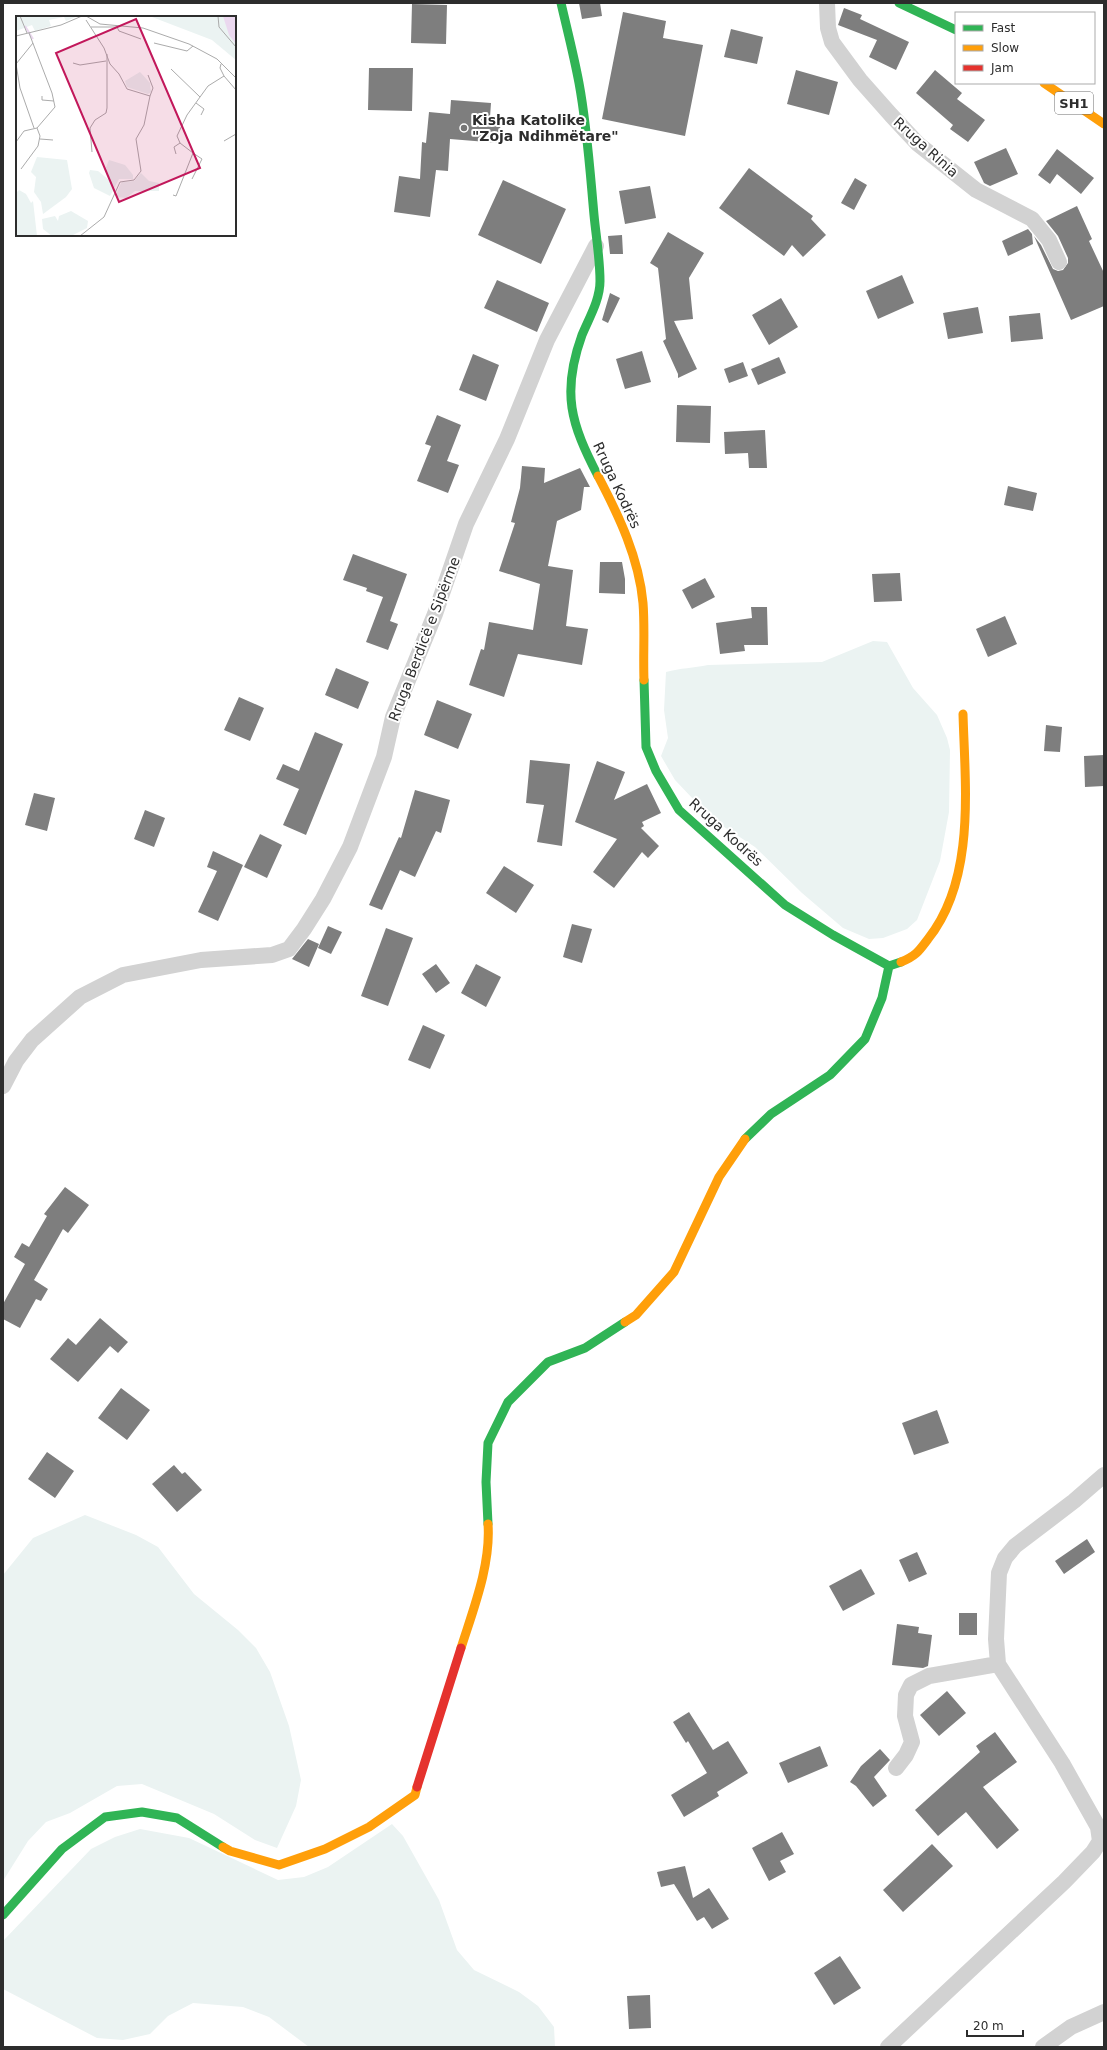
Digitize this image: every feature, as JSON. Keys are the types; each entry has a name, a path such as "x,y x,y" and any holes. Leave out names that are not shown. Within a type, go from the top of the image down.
{"street":[{"path":"561,3 579,82 591,183 596,246"},
{"name":"Rruga Rinia","path":"828,3 828,28 832,42 860,80 891,115 918,144 976,190 1032,219 1049,240 1060,262"},
{"path":"899,3 955,30"},
{"name":"SH1","path":"1045,84 1104,124"},
{"name":"Rruga Kodrës","path":"596,246 600,282 594,308 582,336 573,372 570,398 575,425 582,445 621,522 634,558 642,595 646,748 656,771 679,810 785,904 833,935 889,966"},
{"name":"Rruga Berdicë e Sipërme","path":"3,1086 16,1061 32,1040 80,997 123,975 201,960 272,955 289,949 300,934 323,899 350,847 384,757 393,717 435,614 466,524 507,439 547,340 596,246"},
{"path":"3,1915 62,1849 105,1817 142,1812 176,1818 230,1851 279,1865 325,1849 369,1827 415,1794 480,1588 489,1535 486,1482 488,1443 508,1402 548,1362 585,1348 636,1315 674,1272 719,1177 743,1140 771,1114 830,1075 865,1039 882,998 889,966 914,957 937,928 957,882 963,837 965,786 963,714"},
{"path":"888,2047 1064,1882 1093,1852 1102,1846 1098,1827 1062,1763 998,1664 996,1639 999,1573 1004,1558 1015,1546 1074,1501 1104,1475"},
{"path":"896,1768 906,1755 912,1742 905,1716 906,1694 912,1685 929,1676 998,1664"},
{"path":"1042,2047 1071,2027 1104,2012"}],"shaded area":[{"path":"873,641 887,642 913,688 937,715 947,738 950,750 949,812 940,861 917,920 907,929 883,938 869,939 843,928 802,893 755,847 712,819 675,780 661,756 668,738 664,710 666,672 708,665 822,662"},
{"path":"85,1515 136,1535 158,1547 194,1594 238,1630 256,1648 270,1672 289,1726 301,1780 296,1806 277,1848 255,1840 214,1814 142,1784 117,1786 70,1813 46,1822 28,1841 3,1881 3,1575 33,1538"},
{"path":"392,1824 403,1836 439,1900 457,1950 474,1970 519,1992 538,2006 554,2027 555,2047 309,2047 269,2017 243,2007 193,2003 168,2016 150,2034 123,2040 97,2038 3,1989 3,1941 91,1849 115,1837 140,1829 189,1838 278,1880 304,1877 328,1867"}],"building":[{"path":"579,3 600,3 602,16 582,19"},
{"path":"412,4 447,5 446,44 411,43"},
{"path":"844,8 862,15 860,19 909,42 896,70 869,57 877,40 838,25"},
{"path":"623,12 666,21 663,38 703,45 685,136 602,119"},
{"path":"731,29 763,37 757,64 724,57"},
{"path":"369,68 413,68 412,111 368,110"},
{"path":"796,70 838,82 829,115 787,104"},
{"path":"935,70 962,93 957,99 985,120 968,142 950,129 953,125 916,93"},
{"path":"451,100 491,103 490,117 501,118 499,143 450,139 448,171 436,170 430,217 394,212 399,176 420,179 422,142 426,143 429,112 450,114"},
{"path":"1006,148 1018,174 990,186 984,183 974,162"},
{"path":"1057,149 1094,178 1081,194 1057,174 1050,184 1038,175"},
{"path":"749,168 813,216 811,219 826,235 803,257 792,245 784,256 719,208"},
{"path":"855,178 867,185 854,210 841,203"},
{"path":"503,180 566,209 541,264 478,235"},
{"path":"650,186 656,218 625,224 619,191"},
{"path":"1077,206 1092,239 1089,241 1104,273 1104,306 1071,320 1034,236 1041,245 1053,269 1058,271 1063,270 1068,263 1068,258 1058,236 1046,221"},
{"path":"1028,229 1032,234 1033,244 1008,256 1002,241"},
{"path":"668,232 704,253 689,278 693,319 674,321 697,369 678,378 678,374 663,341 666,339 658,268 650,263"},
{"path":"622,235 623,254 610,254 608,236"},
{"path":"902,275 914,303 878,319 866,291"},
{"path":"497,280 549,303 537,332 484,308"},
{"path":"610,293 620,298 608,323 602,320"},
{"path":"781,298 798,327 769,345 752,315"},
{"path":"978,307 983,333 948,339 943,313"},
{"path":"1040,313 1043,339 1011,342 1009,316"},
{"path":"642,351 651,382 625,389 616,359"},
{"path":"473,354 499,365 486,401 459,390"},
{"path":"779,357 786,373 758,385 751,369"},
{"path":"743,362 748,376 729,383 724,369"},
{"path":"677,405 711,406 710,443 676,442"},
{"path":"437,415 461,425 447,461 459,465 448,493 417,481 431,446 425,444"},
{"path":"765,430 767,468 749,468 748,453 725,454 724,432"},
{"path":"522,466 545,468 544,483 580,468 590,487 584,487 581,510 557,521 548,566 573,570 566,626 588,629 582,665 518,654 504,697 469,685 481,649 484,650 489,622 533,630 540,584 499,571 515,523 511,522 520,488"},
{"path":"1008,486 1037,493 1033,511 1004,505"},
{"path":"353,554 407,574 390,621 398,624 388,650 366,642 383,597 366,591 367,588 343,580"},
{"path":"600,562 622,562 625,579 625,594 599,593"},
{"path":"900,573 902,601 874,602 872,574"},
{"path":"705,578 715,597 692,609 682,590"},
{"path":"751,607 767,607 768,645 744,645 745,651 720,654 716,623 752,618"},
{"path":"1005,616 1017,644 988,657 976,629"},
{"path":"336,668 369,682 358,709 325,695"},
{"path":"239,697 264,708 250,741 224,730"},
{"path":"437,700 472,714 458,749 424,735"},
{"path":"1046,725 1062,727 1060,752 1044,751"},
{"path":"315,732 343,744 306,835 283,825 299,789 276,779 283,764 299,771"},
{"path":"1104,755 1104,786 1085,787 1084,756"},
{"path":"530,760 570,764 562,846 537,842 544,805 526,803"},
{"path":"597,761 625,772 614,800 647,784 661,813 642,822 644,826 641,828 659,846 648,858 642,852 614,888 593,872 617,839 575,822"},
{"path":"415,790 450,800 441,833 436,831 415,877 400,870 382,910 369,905 399,837 401,838"},
{"path":"34,793 55,798 47,831 25,825"},
{"path":"145,810 165,818 154,847 134,839"},
{"path":"260,834 282,845 267,878 244,867"},
{"path":"213,851 243,865 218,921 198,912 217,871 207,867"},
{"path":"504,866 534,885 516,913 486,893"},
{"path":"572,924 592,929 582,963 563,957"},
{"path":"328,926 342,932 331,954 318,948"},
{"path":"386,928 413,938 388,1006 361,996"},
{"path":"308,939 319,944 309,967 292,959"},
{"path":"436,964 450,983 436,993 422,974"},
{"path":"476,964 501,977 486,1007 461,993"},
{"path":"423,1025 445,1035 430,1069 408,1060"},
{"path":"65,1187 89,1205 68,1233 63,1229 34,1280 48,1289 41,1301 36,1299 20,1328 3,1319 3,1304 25,1264 14,1257 22,1243 29,1247 47,1216 44,1214"},
{"path":"100,1318 128,1342 118,1353 110,1346 78,1382 50,1359 68,1338 76,1345"},
{"path":"121,1388 150,1410 127,1440 98,1418"},
{"path":"937,1410 949,1443 914,1455 902,1423"},
{"path":"47,1452 74,1471 55,1498 28,1479"},
{"path":"174,1465 182,1474 185,1472 202,1490 177,1512 152,1484"},
{"path":"1087,1539 1095,1552 1064,1574 1055,1561"},
{"path":"917,1552 927,1574 909,1582 899,1560"},
{"path":"861,1569 875,1594 843,1611 829,1586"},
{"path":"959,1613 977,1613 977,1635 959,1635"},
{"path":"897,1624 919,1627 918,1633 932,1635 928,1666 923,1668 892,1665"},
{"path":"947,1691 966,1713 939,1736 920,1715"},
{"path":"689,1712 713,1750 728,1741 748,1773 717,1792 719,1796 684,1817 671,1795 707,1773 688,1741 686,1743 673,1722"},
{"path":"995,1732 1017,1762 983,1787 1019,1830 997,1849 966,1812 938,1836 915,1810 980,1752 976,1746"},
{"path":"820,1746 828,1766 788,1783 779,1763"},
{"path":"880,1749 890,1760 874,1777 887,1796 873,1807 856,1786 850,1782 861,1766"},
{"path":"782,1832 794,1854 780,1861 786,1872 769,1881 752,1848"},
{"path":"932,1844 953,1866 903,1912 883,1890"},
{"path":"685,1866 693,1898 709,1888 729,1919 712,1929 704,1917 697,1921 674,1884 661,1887 657,1872"},
{"path":"840,1956 861,1988 834,2005 814,1973"},
{"path":"650,1995 651,2028 629,2029 627,1996"}],"traffic: fast":[{"path":"561,3 582,99 600,273 600,288 594,309 582,335 572,374 572,408 581,440 598,476"},
{"path":"899,3 955,30"},
{"path":"644,680 646,747 656,771 679,810 785,905 833,935 889,966 901,962"},
{"path":"745,1139 771,1114 830,1075 865,1039 882,998 889,966"},
{"path":"488,1524 486,1482 488,1443 508,1402 548,1362 585,1348 625,1322"},
{"path":"3,1915 62,1849 105,1817 142,1812 177,1818 223,1847"}],"traffic: slow":[{"path":"1045,84 1104,124"},
{"path":"598,476 627,538 633,554 641,586 644,622 644,680"},
{"path":"901,962 917,953 928,939 943,915 954,889 961,860 964,831 965,771 963,714"},
{"path":"625,1322 636,1315 674,1272 719,1177 745,1139"},
{"path":"461,1648 476,1603 484,1571 487,1555 488,1524"},
{"path":"223,1847 230,1851 279,1865 325,1849 369,1827 415,1795 417,1787"}],"traffic: jam":[{"path":"417,1787 461,1648"}],"place":[{"name":"Kisha Katolike \"Zoja Ndihmëtare\"","path":"464,128"}]}
